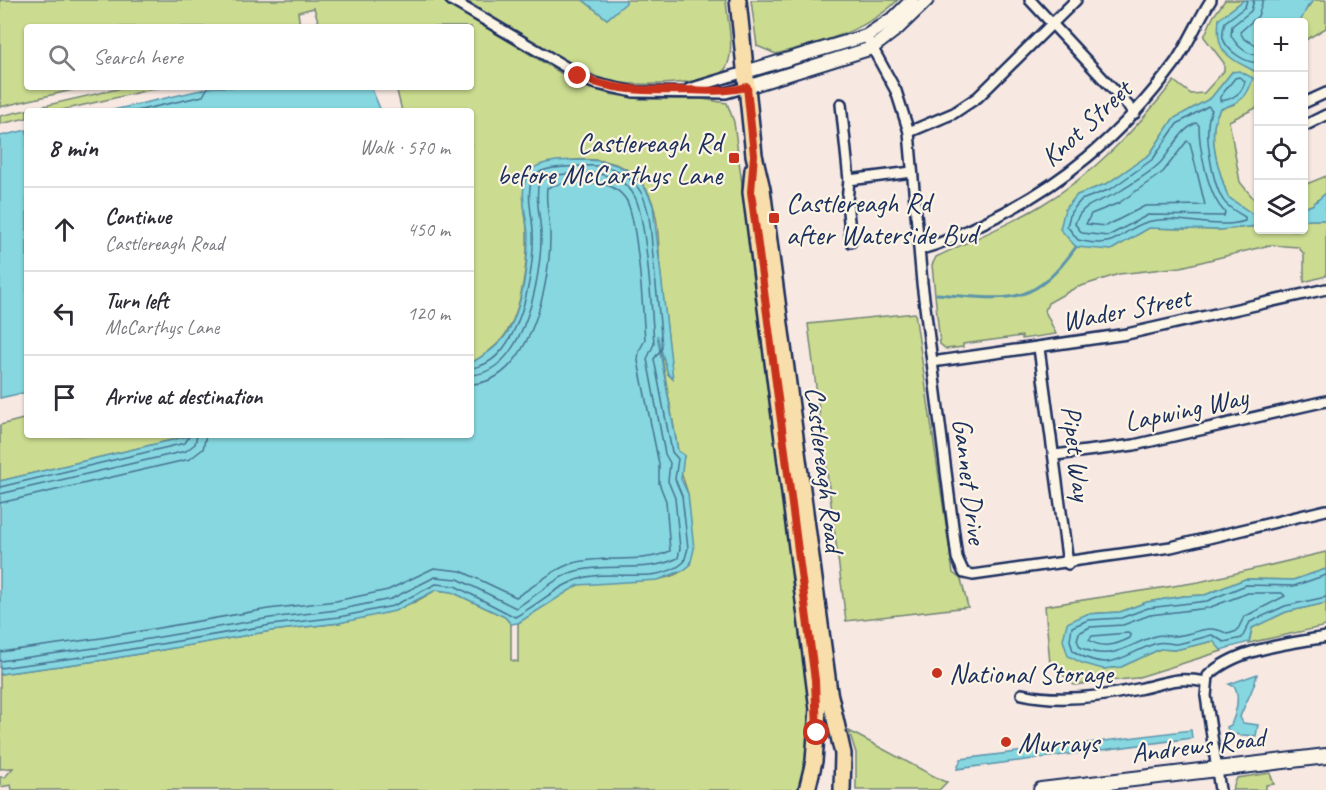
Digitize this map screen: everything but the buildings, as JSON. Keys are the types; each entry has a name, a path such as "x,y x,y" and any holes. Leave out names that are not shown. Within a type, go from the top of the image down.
{"main road":[{"name":"Castlereagh Road","path":"738,0 754,155 762,189 829,692 843,754 842,790"},
{"name":"Castlereagh Road","path":"754,155 751,192 818,709 814,761 807,790"},
{"name":"Andrews Road","path":"1041,790 1326,756"}],"street":[{"path":"451,0 593,83 634,92 684,90 726,93 746,80"},
{"path":"869,42 912,0"},
{"path":"684,90 746,80 869,42 896,30 927,0"},
{"path":"1030,0 1135,113"},
{"path":"909,132 954,113 978,98 1076,0"},
{"name":"Knot Street","path":"920,249 934,246 1001,215 1049,188 1093,155 1135,113 1184,50 1211,0"},
{"name":"Gannet Drive","path":"869,42 896,91 909,132 933,363 959,566 964,573 973,575 1068,564 1172,547 1326,510"},
{"path":"1308,101 1326,93"},
{"path":"841,104 849,180 847,201 850,242"},
{"path":"1308,124 1326,115"},
{"path":"849,180 912,172"},
{"name":"Wader Street","path":"933,363 1127,334 1326,289"},
{"name":"Pipet Way","path":"1040,348 1068,564"},
{"name":"Lapwing Way","path":"1055,455 1134,445 1326,400"},
{"path":"1220,790 1206,681 1215,669 1225,663 1262,651 1326,637"},
{"path":"1022,694 1062,699 1131,690 1181,677 1206,681"}],"green space":[{"path":"0,0 441,0 582,86 609,94 640,99 702,99 727,103 734,122 810,713 810,741 798,790 12,790 11,785 0,787 0,777 5,777 13,768 0,769 0,674 104,660 271,631 339,623 415,602 436,590 452,592 505,617 511,624 511,660 518,662 518,623 562,593 592,581 664,578 678,574 690,565 688,494 681,472 684,455 678,451 656,324 668,374 672,378 656,218 651,198 633,173 615,164 596,160 547,163 529,172 524,185 526,256 517,309 501,340 474,361 474,108 401,108 397,90 474,90 474,24 319,24 314,8 298,12 300,24 24,24 24,90 72,90 0,107"},
{"path":"465,0 583,0 607,19 626,0 726,0 731,44 729,61 726,68 719,74 691,81 655,84 614,82 581,70"},
{"path":"751,0 898,0 871,21 841,35 776,54 757,46"},
{"path":"1225,0 1244,0 1219,19 1254,53 1254,109 1229,121 1240,182 1254,199 1254,215 1228,197 1215,152 1214,129 1220,109 1235,104 1232,72 1211,98 1173,119 1150,154 1108,183 1077,195 1111,250 1149,228 1219,230 1254,226 1254,234 1308,234 1308,220 1326,220 1326,276 1304,282 1304,254 1298,247 1270,245 1181,267 1119,274 1075,288 1048,303 1045,311 1056,334 963,344 963,347 946,349 940,344 932,265 936,257 1027,213 1078,180 1113,150 1174,81 1191,94 1204,93 1224,71 1224,63 1204,37 1213,17"},
{"path":"1314,0 1326,0 1326,28 1308,39 1308,18 1299,18"},
{"path":"113,90 149,90 71,108 35,108"},
{"path":"24,110 24,119 0,124 0,116"},
{"path":"1326,176 1326,193 1308,206 1308,183"},
{"path":"915,313 953,573 961,579 968,607 846,621 808,324"},
{"path":"24,419 24,438 180,438 0,481 0,425"},
{"path":"1326,552 1326,569 1293,580 1245,579 1205,595 1147,602 1120,612 1087,614 1103,669 1121,667 1160,649 1175,650 1214,641 1222,651 1136,678 1074,685 1050,664 1045,606 1199,582"},
{"path":"1326,603 1326,626 1249,643 1252,628 1286,612"},
{"path":"849,731 947,782 939,790 856,790 856,753"},
{"path":"1270,773 1274,784 1266,785 1266,790 1232,790 1237,778"}],"water":[{"path":"583,0 626,0 626,3 607,19"},
{"path":"1244,0 1314,0 1302,18 1254,18 1254,71 1225,52 1219,39 1219,19"},
{"path":"1239,71 1253,78 1242,99 1220,109 1214,129 1215,153 1228,197 1254,215 1254,226 1219,230 1149,228 1111,250 1076,247 1060,229 1065,209 1077,195 1108,183 1150,154 1173,119 1211,98 1232,72"},
{"path":"201,90 372,90 380,108 122,108"},
{"path":"24,131 24,393 0,398 0,136"},
{"path":"558,161 608,162 627,170 642,184 653,206 673,379 668,374 657,335 678,451 684,455 681,479 688,494 694,549 690,565 684,570 658,580 578,585 518,623 511,624 505,617 452,592 436,590 395,611 339,623 271,631 104,660 0,674 0,481 180,438 474,438 474,361 492,349 509,330 521,296 526,271 528,235 523,190 525,181 534,168"},
{"path":"1326,193 1326,220 1308,220 1308,206"},
{"path":"1326,569 1326,603 1286,612 1252,628 1249,642 1221,650 1213,641 1175,650 1160,649 1121,667 1103,669 1068,656 1063,640 1067,623 1087,614 1120,612 1147,602 1205,595 1245,579 1293,580"},
{"path":"1257,674 1240,717 1243,723 1258,725 1256,736 1229,734 1227,727 1233,721 1237,701 1235,687 1229,684"},
{"path":"1191,730 1192,738 957,769 961,759"}],"waterway":[{"path":"937,294 1000,298 1016,296 1046,281 1076,247"}],"place":[{"name":"Castlereagh Rd before McCarthys Lane","path":"734,158"},
{"name":"Castlereagh Rd after Waterside Bvd","path":"774,218"},
{"name":"National Storage","path":"937,673"},
{"name":"Murrays","path":"1006,742"}],"route":[{"path":"578,76 593,83 634,92 684,90 726,93 747,87 754,155 751,192 815,680 818,709 817,733"}]}
